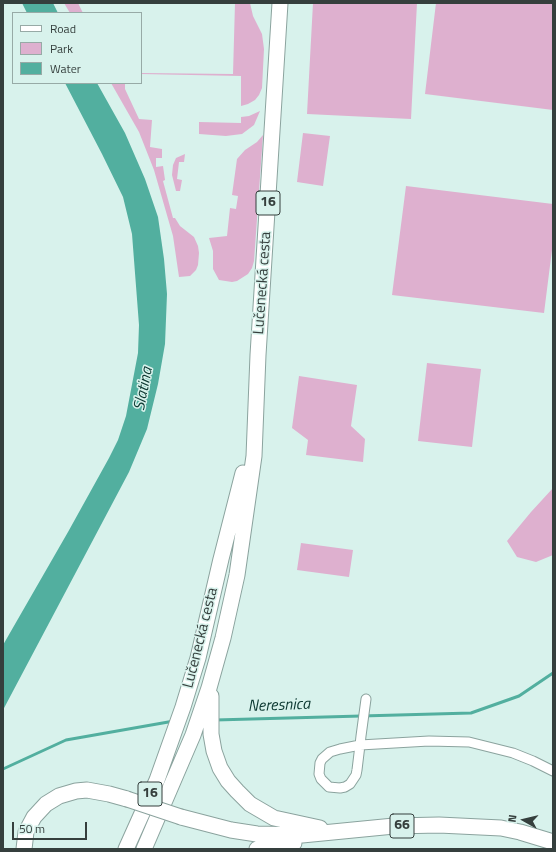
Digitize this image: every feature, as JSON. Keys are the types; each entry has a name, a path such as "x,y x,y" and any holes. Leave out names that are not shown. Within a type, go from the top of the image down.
{"main road":[{"name":"Lučenecká cesta","path":"144,849 193,735 208,704 209,688 223,638 237,575 254,456 280,3"},
{"name":"Lučenecká cesta","path":"126,849 157,780 183,707 201,645 255,419"},
{"path":"208,704 214,751 220,768 228,781 250,804 274,818 337,832"},
{"name":"66","path":"24,849 26,832 34,817 46,804 59,796 76,791 87,790 127,799 181,817 231,830 256,834 302,835 415,825 494,827 520,832 553,842"},
{"path":"257,849 271,845 308,842 337,832"}],"street":[{"path":"366,699 361,741 357,770 353,780 350,784 340,788 329,786 322,779 319,769 322,759 330,752 361,741 469,742 513,753 553,771"}],"green space":[{"path":"64,3 78,3 82,12 69,12"},
{"path":"235,3 250,3 253,16 262,34 264,49 262,88 255,100 241,106 241,76 142,73 233,74"},
{"path":"313,3 417,3 411,119 307,114"},
{"path":"436,3 553,3 553,110 425,94"},
{"path":"112,84 125,84 125,89 139,119 152,120 150,147 162,149 162,158 156,158 156,167 163,166 165,180 163,181 173,218 175,218 180,226 194,237 198,246 198,265 196,270 190,276 179,277 173,236 154,170 139,132"},
{"path":"260,111 254,125 242,134 226,136 199,134 199,122 241,123 241,117 249,116"},
{"path":"303,133 330,136 323,186 297,182"},
{"path":"263,135 254,261 252,268 248,274 237,281 232,282 219,280 213,269 213,251 209,238 227,236 230,208 236,209 238,196 232,195 237,159"},
{"path":"185,154 184,162 179,162 177,179 182,180 180,191 176,191 172,175 173,165 176,158"},
{"path":"406,186 553,204 553,242 544,313 392,295"},
{"path":"427,363 481,369 472,447 418,441"},
{"path":"299,376 357,385 351,426 365,439 363,462 306,455 308,440 292,428"},
{"path":"553,488 553,555 536,562 517,557 507,541"},
{"path":"301,543 353,550 349,577 297,570"}],"water":[{"path":"22,3 53,3 58,12 26,12"},
{"name":"Slatina","path":"66,84 98,84 125,133 145,179 158,217 167,294 165,344 158,384 147,429 129,472 3,710 3,645 68,532 118,440 126,416 138,353 139,325 132,234 123,197"}],"waterway":[{"name":"Neresnica","path":"215,720 471,713 519,696 553,673"},
{"name":"Neresnica","path":"3,769 66,740 174,721"}]}
